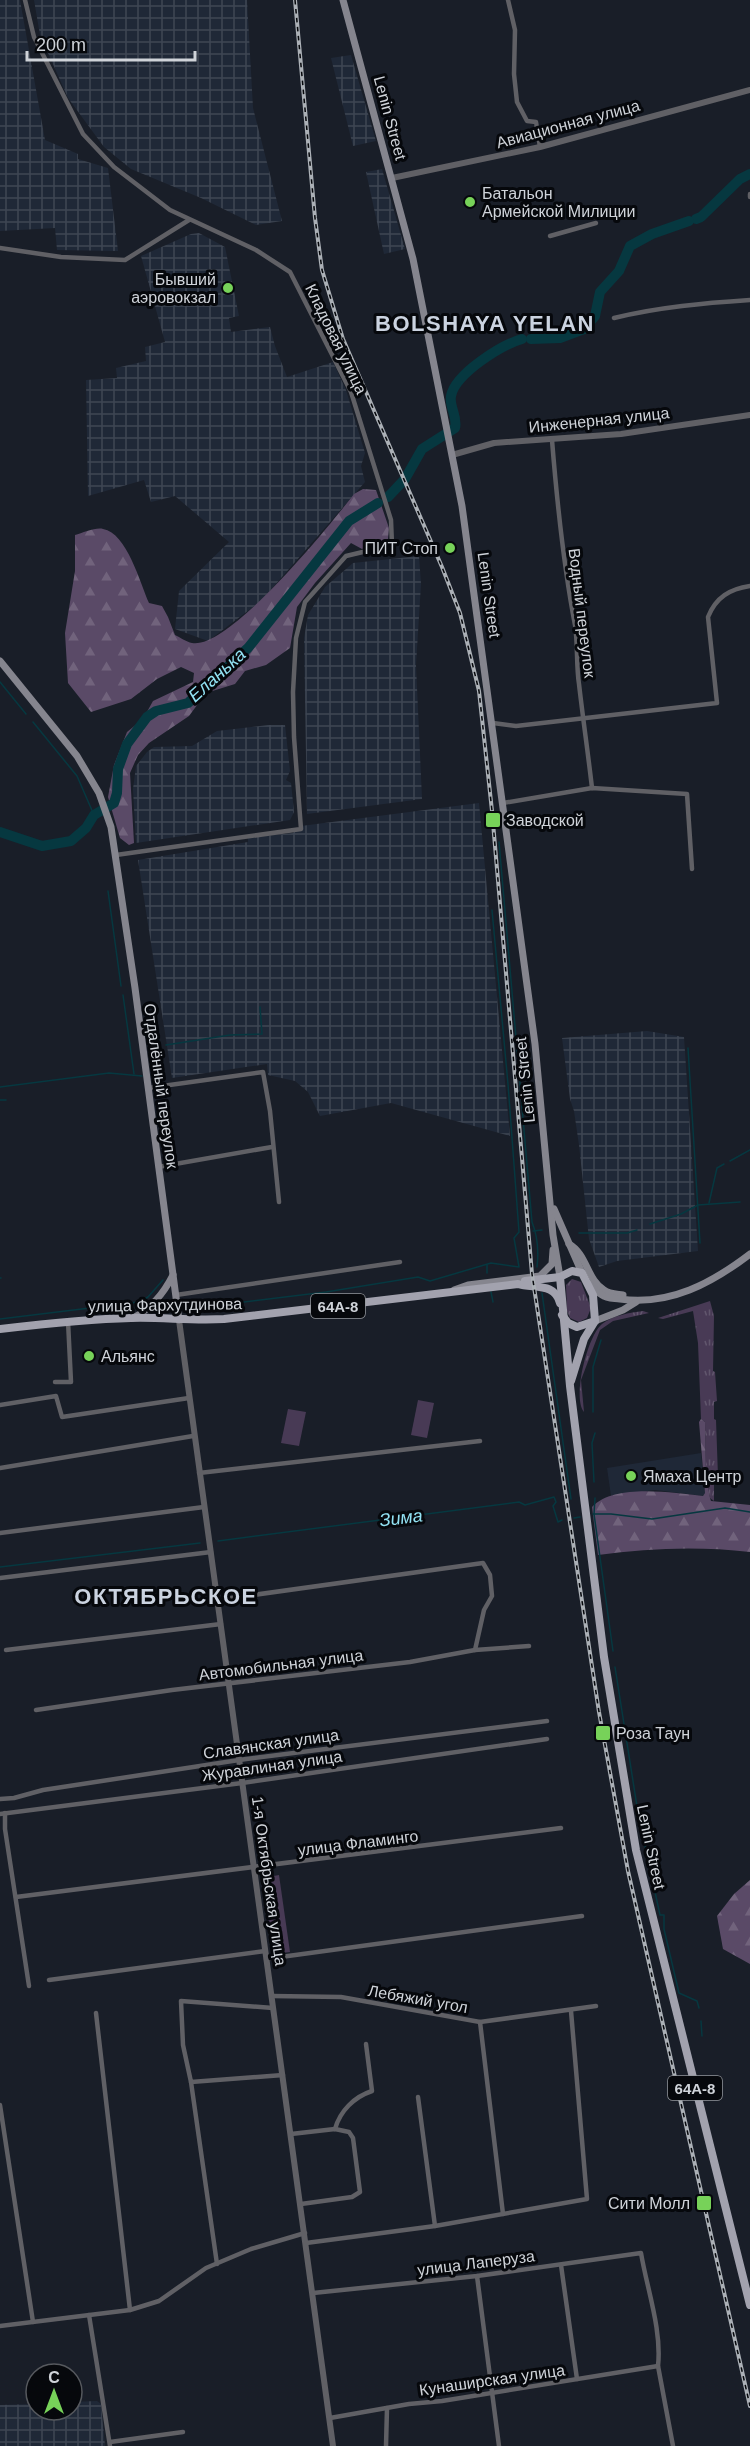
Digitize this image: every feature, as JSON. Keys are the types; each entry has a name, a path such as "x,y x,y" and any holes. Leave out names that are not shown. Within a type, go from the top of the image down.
{"main road":[{"name":"Lenin Street","path":"343,0 415,265 462,506 535,1044 552,1204 553,1235 560,1276"},
{"name":"Отдалённый переулок","path":"0,661 77,756 99,793 111,827 179,1320"},
{"name":"Lenin Street","path":"552,1204 582,1273"},
{"path":"451,1291 468,1284 540,1276 552,1264 553,1235"},
{"path":"569,1244 578,1251 592,1276 604,1291 625,1296 636,1302"},
{"path":"588,1282 603,1296 636,1302 663,1298 697,1287 750,1254"},
{"path":"518,1284 560,1276 572,1271 582,1273 594,1295 595,1321"},
{"path":"133,1318 151,1305 168,1286 173,1275"},
{"name":"64А-8","path":"560,1276 562,1315"},
{"name":"улица Фархутдинова","path":"0,1329 68,1321 133,1318 179,1320 271,1315 518,1284 550,1289 558,1296 562,1315"},
{"path":"562,1315 568,1323 577,1327 623,1310 636,1302"},
{"name":"Lenin Street","path":"562,1315 604,1657 636,1850 750,2305"},
{"name":"Lenin Street","path":"570,1386 577,1358 595,1321"}],"street":[{"name":"Кладовая улица","path":"25,0 34,37 83,134 114,167 170,210 256,250 290,272 351,392 391,520 392,545 346,556 305,602 296,638 293,693 301,829 116,855"},
{"path":"508,0 515,30 514,74 517,102 527,121 536,122 540,147"},
{"name":"Авиационная улица","path":"392,178 540,147 750,90"},
{"path":"0,248 60,257 125,260 189,220"},
{"path":"550,236 596,223"},
{"path":"614,318 700,303 750,300"},
{"name":"Инженерная улица","path":"452,455 494,443 621,434 750,415"},
{"name":"Водный переулок","path":"552,440 559,525 569,602 575,626 579,684 585,717 592,788"},
{"path":"493,723 516,726 717,703 708,617 711,609 722,596 730,591 750,586"},
{"path":"504,803 592,788 687,794 692,869"},
{"path":"148,1088 263,1072 270,1111 279,1202"},
{"path":"158,1167 272,1147"},
{"path":"176,1295 400,1262"},
{"name":"1-я Октябрьская улица","path":"179,1320 333,2446"},
{"path":"55,1382 71,1382 68,1321"},
{"path":"0,1405 56,1396 62,1417 189,1398"},
{"path":"0,1468 194,1436"},
{"path":"199,1473 480,1441"},
{"path":"0,1533 204,1507"},
{"path":"0,1578 211,1552"},
{"path":"217,1600 483,1563 490,1575 492,1596 484,1610 475,1650"},
{"path":"6,1650 221,1624"},
{"name":"Автомобильная улица","path":"36,1710 172,1690 410,1662 475,1650 529,1646"},
{"name":"Славянская улица","path":"0,1799 43,1790 239,1760 547,1721"},
{"name":"Журавлиная улица","path":"3,1814 242,1783 547,1739"},
{"path":"3,1814 29,1986"},
{"name":"улица Фламинго","path":"16,1897 253,1869 561,1828"},
{"path":"266,1959 582,1916"},
{"path":"49,1980 265,1951"},
{"name":"Лебяжий угол","path":"272,1996 341,1997 480,2022 596,2006"},
{"path":"217,2264 191,2082 183,2045 181,2001 273,2008"},
{"path":"306,2243 435,2226 587,2199 571,2011"},
{"path":"96,2013 130,2310"},
{"path":"480,2022 503,2214"},
{"path":"335,2129 339,2117 347,2107 357,2098 372,2091 366,2043"},
{"path":"191,2082 283,2075"},
{"path":"418,2097 435,2226"},
{"path":"0,2105 33,2322"},
{"path":"291,2134 335,2129 348,2132 353,2138 360,2192 352,2197 301,2204"},
{"path":"0,2326 130,2310 159,2301 206,2268 252,2248 305,2234"},
{"name":"улица Лаперуза","path":"313,2293 477,2276 641,2253 654,2320 659,2355 658,2366"},
{"path":"561,2265 577,2379"},
{"path":"477,2276 499,2446"},
{"path":"89,2315 110,2444 183,2432"},
{"path":"658,2366 673,2446"},
{"name":"Кунаширская улица","path":"330,2418 658,2366"},
{"path":"386,2446 387,2408"}],"shaded area":[{"path":"0,0 20,0 45,140 78,154 78,159 108,168 118,251 57,250 55,228 0,231"},
{"path":"34,0 247,0 253,108 282,221 256,225 201,198 131,169 104,147 68,98 40,35"},
{"path":"351,55 376,141 353,146 331,58"},
{"path":"382,169 405,249 384,254 366,172"},
{"path":"199,233 225,247 239,316 229,318 231,332 270,327 287,377 333,362 346,390 365,453 361,466 365,482 261,601 208,641 175,629 179,591 229,542 175,496 151,502 144,480 88,496 86,380 117,378 116,368 146,361 145,347 165,342 141,256 191,234"},
{"path":"419,556 421,584 416,665 422,799 307,814 304,638 308,615 325,587 353,563"},
{"path":"285,725 290,771 286,780 291,783 294,812 290,820 136,843 133,789 136,766 147,752 154,747 192,746 217,731"},
{"path":"479,803 510,1136 391,1103 320,1116 308,1092 295,1081 268,1075 267,1064 172,1078 138,860 248,842 248,838 293,833 301,826"},
{"path":"647,1031 684,1037 698,1251 617,1261 599,1267 589,1239 579,1145 562,1038"},
{"name":"Ямаха Центр","path":"701,1453 705,1493 703,1496 655,1490 611,1496 607,1468"},
{"path":"97,2401 101,2404 105,2446 0,2446 0,2405 24,2404 24,2422 84,2422 84,2402"}],"green space":[{"path":"363,489 376,490 389,528 388,539 362,549 351,543 297,607 290,648 266,665 245,671 235,684 206,693 189,716 149,743 138,755 130,773 134,843 129,845 120,838 108,797 114,765 127,732 143,719 153,701 193,682 194,673 181,667 157,679 131,699 91,712 68,683 65,633 75,571 75,535 93,529 103,529 119,539 132,560 149,603 162,606 175,635 192,643 209,640 230,627 253,607 302,556 354,494"},
{"path":"572,1279 581,1282 591,1308 587,1318 579,1322 570,1318 567,1311 566,1285"},
{"path":"710,1301 714,1316 713,1371 715,1372 717,1401 714,1402 714,1419 716,1420 718,1477 714,1483 714,1501 710,1498 706,1475 705,1422 701,1419 698,1343 693,1311 663,1319 658,1318"},
{"path":"643,1311 649,1313 613,1321 600,1330 581,1380 592,1340 602,1324 611,1318"},
{"path":"581,1380 584,1412 580,1393"},
{"path":"418,1400 434,1403 427,1438 411,1435"},
{"path":"288,1409 306,1412 299,1446 281,1443"},
{"path":"701,1419 705,1422 706,1475 711,1501 750,1505 750,1552 674,1549 598,1555 592,1507 602,1500 629,1492 644,1491 703,1496 705,1493 699,1422"},
{"path":"279,1875 290,1952 273,1954 263,1878"},
{"path":"750,1880 750,1964 723,1949 717,1916 734,1894"}],"waterway":[{"name":"Еланька","path":"696,219 701,217 740,179 750,174"},
{"name":"Еланька","path":"531,339 560,338 584,329 595,316 600,292 619,271 630,246 652,234 689,221"},
{"name":"Еланька","path":"388,497 405,479 422,449 455,428 451,404 454,387 470,370 491,354 522,339"},
{"name":"Еланька","path":"0,832 42,846 71,841 86,828 94,815 114,803 117,793 118,769 127,744 147,717 156,711 188,703 248,648 349,521 378,503"},
{"path":"0,682 26,714"},
{"path":"33,722 77,776 94,815"},
{"path":"499,842 532,1222 538,1244 537,1267"},
{"path":"108,891 121,986"},
{"path":"186,1300 198,1305 220,1305 326,1292 418,1277 430,1281 491,1263 519,1267 514,1238 519,1232 508,1084 492,910"},
{"path":"123,995 134,1074"},
{"path":"166,1045 230,1035 262,1034 260,1007"},
{"path":"152,1075 157,1073 153,1046 158,1046"},
{"path":"688,1048 700,1243"},
{"path":"0,1087 109,1073 142,1076"},
{"path":"0,1100 6,1100"},
{"path":"730,1161 750,1150"},
{"path":"709,1203 717,1168 724,1164"},
{"path":"650,1224 681,1214 698,1205 740,1202"},
{"path":"533,1231 542,1230"},
{"path":"579,1233 627,1233 637,1230"},
{"path":"487,1265 487,1273"},
{"path":"0,1319 139,1302 148,1297 163,1280"},
{"path":"491,1292 493,1302"},
{"path":"542,1293 571,1499"},
{"path":"160,1306 168,1302"},
{"path":"593,1412 593,1367 601,1340"},
{"path":"594,1482 592,1443 595,1433"},
{"name":"Зима","path":"218,1541 519,1502 525,1505 554,1497 556,1502 553,1506 558,1522 562,1520"},
{"path":"595,1498 594,1514 613,1651"},
{"name":"Зима","path":"593,1514 652,1519 725,1508 750,1512"},
{"name":"Зима","path":"574,1518 580,1517"},
{"name":"Зима","path":"0,1567 200,1543"},
{"path":"615,1667 639,1819"},
{"path":"642,1832 660,1915 664,1915 664,1929 679,1993 697,2001 699,2008"},
{"path":"701,2021 702,2036"}],"railway":[{"path":"295,0 322,270 343,339 460,613 479,691 492,811 532,1274 599,1712 628,1871 750,2406"}],"place":[{"name":"Батальон Армейской Милиции","path":"470,202"},
{"name":"Бывший аэровокзал","path":"228,288"},
{"name":"ПИТ Стоп","path":"450,548"},
{"name":"Заводской","path":"493,820"},
{"name":"Альянс","path":"89,1356"},
{"name":"Ямаха Центр","path":"631,1476"},
{"name":"Роза Таун","path":"603,1733"},
{"name":"Сити Молл","path":"704,2203"}],"district":[{"name":"BOLSHAYA YELAN","path":"485,323"},
{"name":"ОКТЯБРЬСКОЕ","path":"166,1596"}]}
